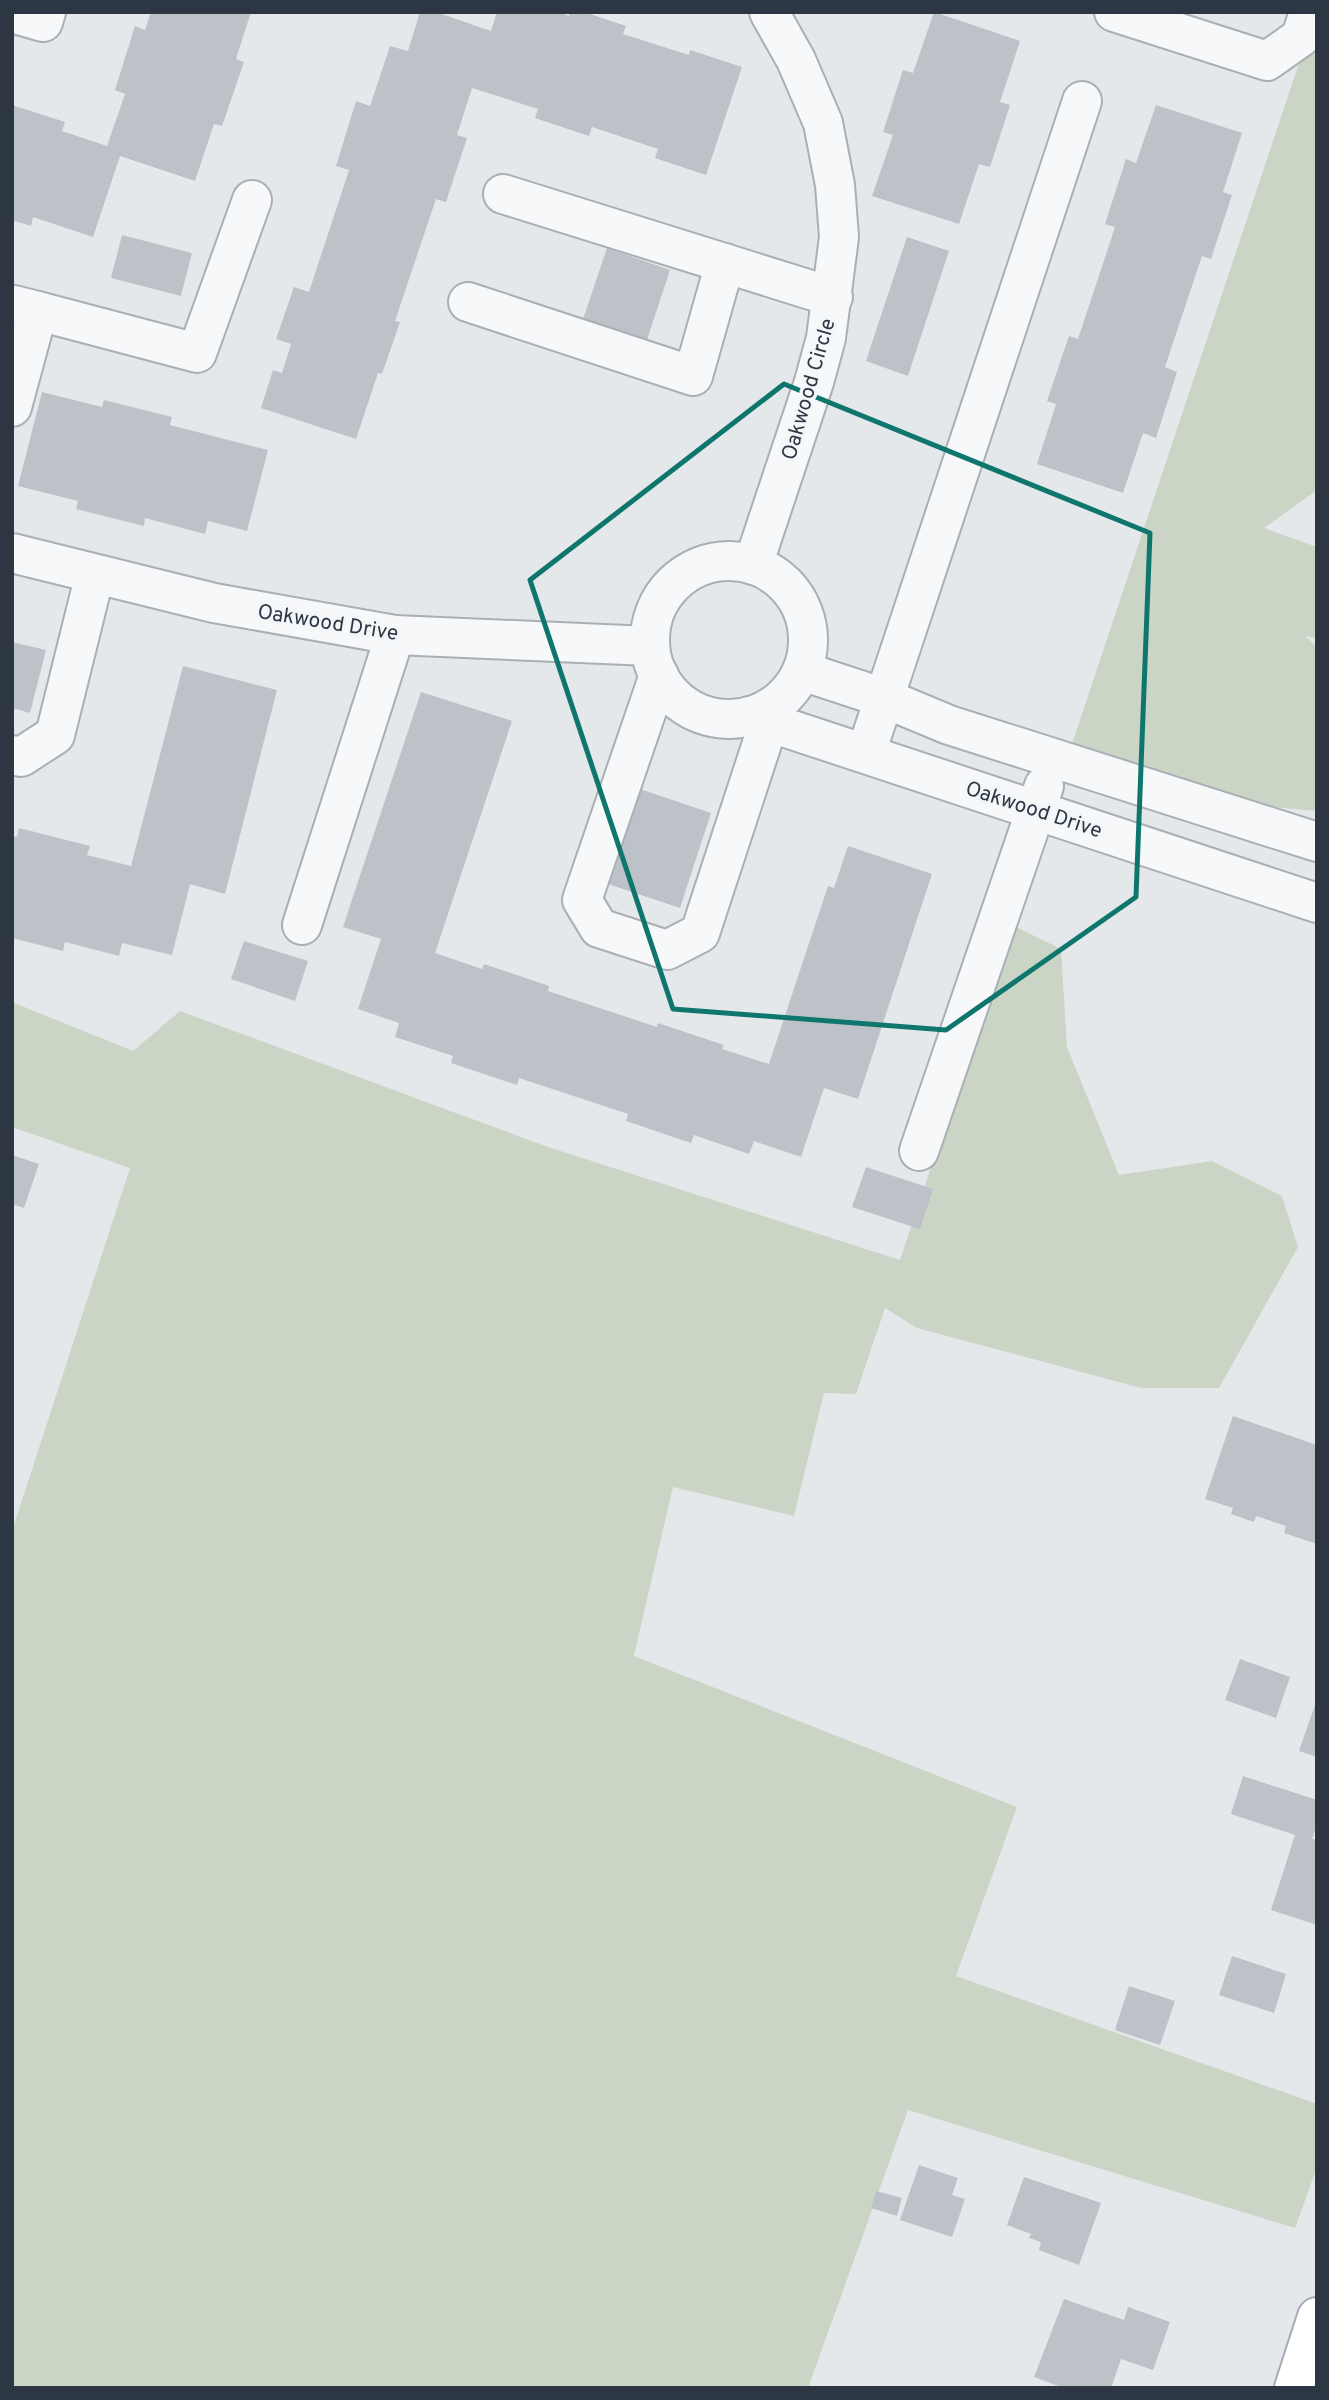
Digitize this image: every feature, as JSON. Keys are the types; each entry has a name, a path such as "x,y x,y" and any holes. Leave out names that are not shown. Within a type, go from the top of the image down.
{"main road":[{"path":"1294,2388 1317,2317"}],"street":[{"path":"12,13 43,22 46,12"},
{"name":"Oakwood Circle","path":"753,565 826,338 839,237 835,186 823,122 796,60 769,12"},
{"path":"1114,12 1267,61 1301,37 1309,12"},
{"path":"866,753 1082,101"},
{"path":"503,194 832,297"},
{"path":"12,407 25,308 197,353 252,200"},
{"path":"468,303 693,376 725,263"},
{"name":"Oakwood Drive","path":"12,553 214,603 395,635 654,661"},
{"path":"731,561 753,565 780,579 797,599 807,623 808,649 802,671 787,695 760,719 699,933 667,950 599,928 582,900 654,661 653,620 663,596 682,577 705,565 731,561"},
{"path":"12,755 21,757 55,735 95,574"},
{"path":"302,925 395,635"},
{"path":"654,661 671,693 690,709 715,718 760,719"},
{"path":"802,671 884,698 949,725 1317,842"},
{"name":"Oakwood Drive","path":"760,719 1317,903"},
{"path":"919,1151 1053,758"}],"highlighted area":[{"path":"784,384 1150,533 1136,897 946,1030 673,1009 530,580"}],"green space":[{"path":"1316,12 1317,490 1264,528 1317,547 1317,638 1305,636 1317,647 1317,811 1260,806 1072,744"},
{"path":"1012,925 1061,949 1067,1047 1119,1175 1212,1161 1282,1196 1298,1247 1219,1388 1141,1388 917,1328 885,1308 856,1394 824,1393 794,1516 673,1487 634,1656 1017,1807 956,1976 1317,2104 1317,2167 1295,2228 908,2110 808,2388 12,2388 12,1531 130,1168 12,1127 12,1002 133,1051 180,1011 548,1147 900,1260"}],"building":[{"path":"151,12 251,12 236,59 244,62 222,126 214,124 195,181 120,156 93,237 33,217 31,226 12,220 12,105 65,122 62,131 107,146 125,94 115,90 135,26 145,30"},
{"path":"420,12 436,12 491,31 497,12 558,12 569,16 570,12 584,12 626,26 623,34 689,55 690,50 742,67 706,175 655,158 658,149 592,127 589,136 535,118 538,109 472,88 457,135 467,138 446,202 436,199 395,321 400,322 382,374 378,373 356,439 261,408 273,370 282,373 291,344 276,339 294,287 309,292 349,170 336,166 356,101 370,106 390,46 408,51"},
{"path":"934,12 1020,41 1000,102 1010,105 990,167 979,164 959,224 872,196 893,135 883,132 903,70 913,73"},
{"path":"1156,105 1242,133 1223,192 1232,195 1211,259 1202,256 1165,367 1177,372 1156,438 1143,433 1123,493 1037,464 1056,404 1047,401 1069,336 1078,339 1115,227 1105,224 1126,159 1136,163"},
{"path":"122,235 192,253 181,296 111,278"},
{"path":"907,237 949,251 908,376 866,361"},
{"path":"607,248 670,270 643,352 579,331"},
{"path":"42,392 102,407 104,400 172,417 170,425 268,450 247,531 208,521 205,534 145,518 144,526 76,509 78,501 18,486"},
{"path":"12,642 46,650 30,713 12,708"},
{"path":"183,666 277,690 225,894 190,884 172,955 122,943 119,956 65,942 63,951 12,938 12,836 17,837 19,828 90,846 87,855 131,866"},
{"path":"421,692 512,721 435,953 482,969 484,964 549,986 548,991 657,1027 658,1023 724,1045 722,1049 769,1064 828,886 834,888 848,846 932,874 858,1099 824,1088 801,1157 754,1141 749,1154 694,1135 691,1143 626,1121 628,1114 519,1078 517,1085 451,1063 453,1056 395,1037 399,1023 358,1009 381,939 343,927"},
{"path":"637,788 711,813 680,908 605,883"},
{"path":"244,941 308,961 295,1001 231,979"},
{"path":"12,1155 39,1164 24,1208 12,1204"},
{"path":"866,1167 933,1189 920,1229 852,1207"},
{"path":"1233,1416 1317,1445 1317,1544 1284,1533 1286,1526 1256,1516 1254,1522 1231,1514 1233,1508 1205,1499"},
{"path":"1240,1659 1290,1677 1276,1718 1225,1700"},
{"path":"1317,1702 1317,1757 1299,1751"},
{"path":"1243,1776 1317,1800 1317,1824 1312,1839 1317,1840 1317,1925 1271,1910 1295,1835 1231,1814"},
{"path":"1232,1956 1286,1974 1274,2013 1219,1995"},
{"path":"1129,1986 1175,2001 1160,2045 1115,2030"},
{"path":"919,2165 958,2178 952,2195 965,2199 952,2237 900,2220"},
{"path":"1024,2177 1101,2203 1079,2265 1039,2250 1041,2242 1029,2238 1031,2234 1007,2225"},
{"path":"876,2191 902,2198 897,2216 871,2208"},
{"path":"1064,2299 1124,2320 1128,2307 1170,2322 1153,2370 1121,2359 1111,2388 1064,2388 1034,2377"}]}
